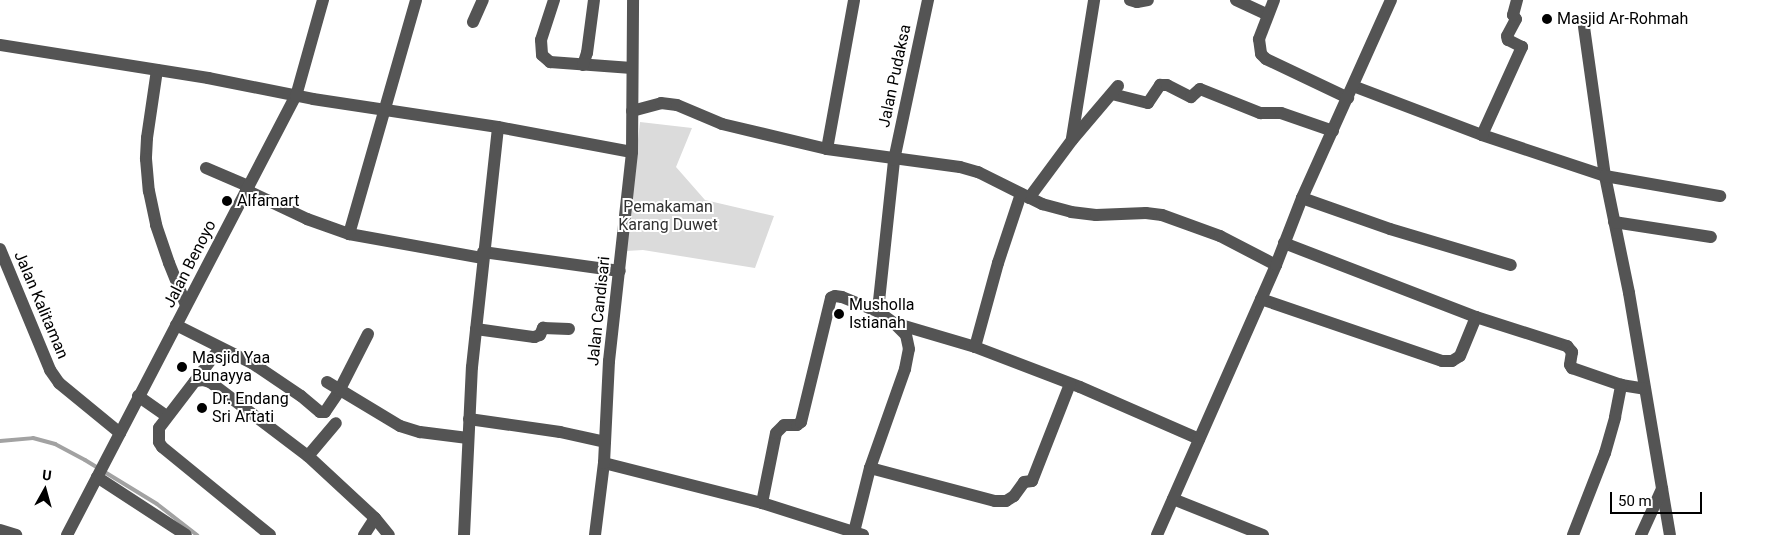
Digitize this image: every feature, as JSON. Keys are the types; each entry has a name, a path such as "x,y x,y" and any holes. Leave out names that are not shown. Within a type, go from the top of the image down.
{"street":[{"name":"Jalan Benoyo","path":"67,535 296,96 323,0"},
{"path":"349,234 383,108 416,0"},
{"path":"473,22 483,0"},
{"path":"554,0 541,40 542,55 550,62 632,68"},
{"path":"583,65 587,53 594,0"},
{"name":"Jalan Candisari","path":"595,535 604,463 609,361 632,152 633,0"},
{"path":"827,149 854,0"},
{"name":"Jalan Pudaksa","path":"879,312 894,160 928,0"},
{"path":"1072,140 1094,0"},
{"path":"1130,0 1136,2 1148,0"},
{"path":"1236,0 1268,15"},
{"path":"1274,0 1259,42 1264,57 1351,92 1605,176 1720,196"},
{"path":"1157,535 1276,265 1302,198 1391,0"},
{"path":"1482,135 1522,47 1508,40 1507,36 1516,19 1513,15 1517,0"},
{"path":"1584,27 1605,176 1629,293 1670,535"},
{"path":"1,45 157,70 296,96 498,127 632,152"},
{"path":"157,70 147,138 146,159 149,191 164,248 186,305"},
{"path":"975,347 998,263 1025,196 1115,90 1148,103 1160,85 1167,85 1191,97 1200,89 1260,113 1280,112 1333,131"},
{"path":"632,110 648,105 677,105 722,124 827,149 894,160 960,167 978,172 1025,196 1072,212 1096,215 1146,213 1162,215 1220,236 1276,265"},
{"path":"464,535 469,418 476,329 498,127"},
{"path":"206,168 307,219 349,234 483,255 620,271"},
{"path":"1302,198 1390,229 1511,265"},
{"path":"1614,222 1711,237"},
{"path":"1284,244 1476,317 1568,346 1572,352 1570,365 1572,368 1621,385 1645,389"},
{"name":"Jalan Kalitaman","path":"0,249 50,370 59,383 120,433"},
{"path":"604,463 762,503 858,533 870,468 905,369 909,350 906,335 879,312 842,298 835,296 831,298 801,422 797,425 784,425 776,432 762,503"},
{"path":"1261,299 1442,361 1452,361 1460,356 1476,317"},
{"path":"894,323 975,347 1070,384 1199,439"},
{"path":"176,325 252,363 280,381 320,412 325,412 340,391 368,334"},
{"path":"476,329 536,337 540,335 544,328 569,329"},
{"path":"220,348 167,416 158,433 162,447 270,535"},
{"path":"195,381 203,380 210,382 308,456 375,518 389,535"},
{"path":"327,382 400,426 420,432 468,438"},
{"path":"870,468 995,501 1006,501 1014,496 1024,482 1032,481 1070,384"},
{"path":"1573,535 1605,453 1621,385"},
{"path":"138,396 167,416"},
{"path":"469,418 529,429 560,432 605,442"},
{"path":"308,456 336,423"},
{"path":"100,472 186,535"},
{"path":"1641,535 1662,489"},
{"path":"1173,499 1263,535"},
{"path":"364,535 375,518"},
{"path":"0,530 16,535"}],"green space":[{"name":"Pemakaman Karang Duwet","path":"640,122 692,128 676,167 705,200 774,216 755,268 643,250 626,251"}],"waterway":[{"path":"0,441 33,438 55,444 157,504 197,535"}],"place":[{"name":"Masjid Ar-Rohmah","path":"1547,19"},
{"name":"Alfamart","path":"227,201"},
{"name":"Musholla Istianah","path":"839,314"},
{"name":"Masjid Yaa Bunayya","path":"182,367"},
{"name":"Dr. Endang Sri Artati","path":"202,408"}]}
